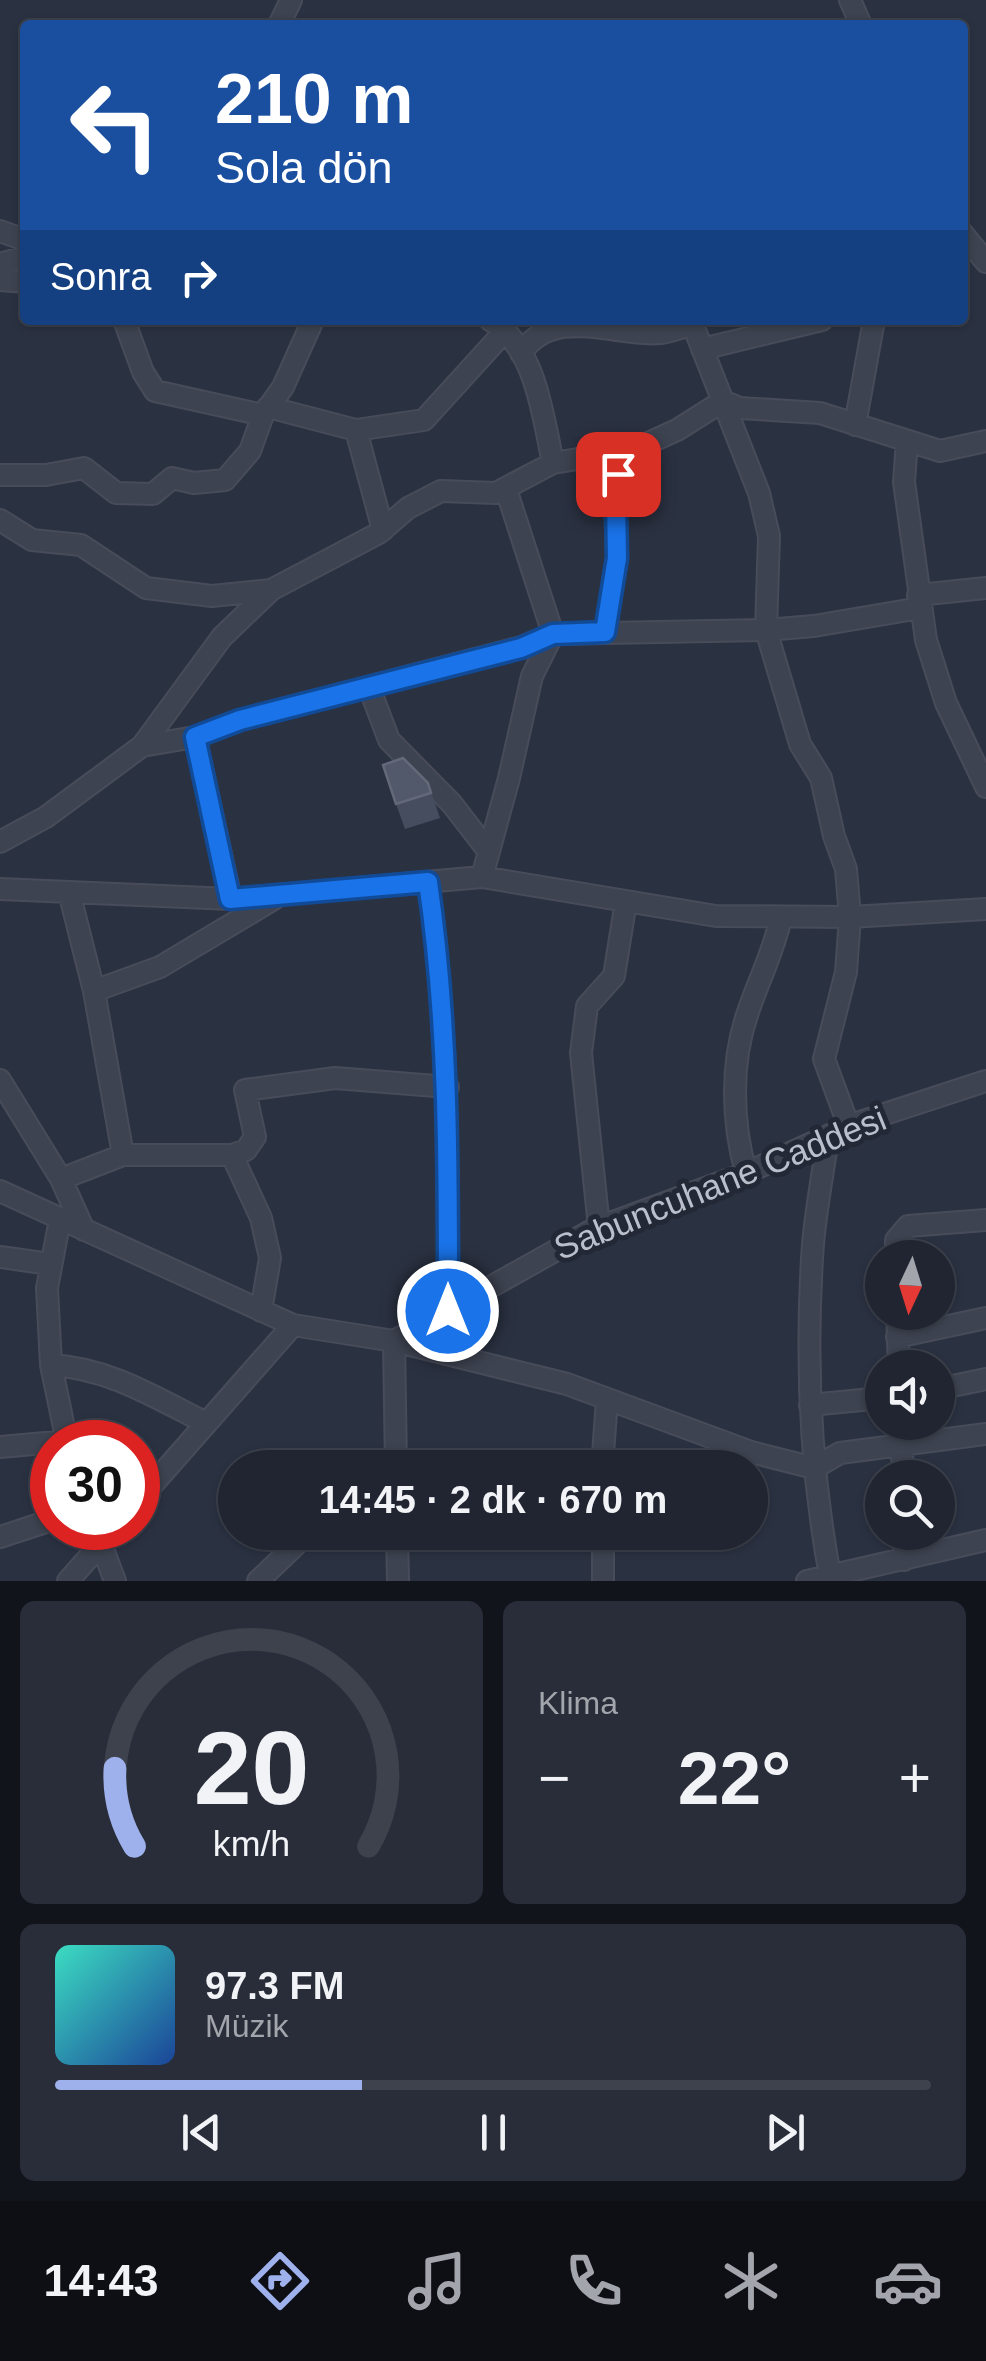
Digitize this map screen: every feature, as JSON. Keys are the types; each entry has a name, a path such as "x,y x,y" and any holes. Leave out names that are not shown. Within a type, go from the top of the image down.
{"street":[{"path":"968,240 986,262"},
{"path":"126,325 156,392 356,430 424,420 497,326 522,353 539,397 553,463"},
{"path":"0,475 46,475 84,468 116,493 153,494 172,478 194,483 225,480 250,451 311,325"},
{"path":"522,353 526,346 556,328 604,326 659,333 682,325"},
{"path":"692,325 759,493 769,536 766,630 800,744 821,778 846,869 850,917 846,972 824,1059 849,1127"},
{"path":"702,349 801,325"},
{"path":"855,425 873,325"},
{"path":"723,401 740,408 820,413 940,451 986,442"},
{"path":"0,842 46,817 142,746 222,637 271,590 384,530 408,508 441,492 496,493 553,463 633,450 723,401"},
{"path":"356,430 384,530"},
{"path":"907,441 904,482 912,520 919,601 946,703 986,787"},
{"path":"605,632 617,558 616,502 623,494 612,454"},
{"path":"482,877 532,676 553,634 506,489"},
{"path":"0,520 32,540 81,545 146,588 212,596 271,590"},
{"path":"142,746 195,737 240,720 521,648 553,634 814,626 986,588"},
{"path":"368,687 390,740 452,804 489,852"},
{"path":"195,737 230,899"},
{"path":"0,888 230,899 482,877 716,916 850,917 986,909"},
{"path":"428,882 440,962 448,1087 448,1311"},
{"path":"69,892 94,991 123,1155"},
{"path":"94,991 160,968 279,896"},
{"path":"598,1227 582,1054 587,1006 614,976 626,901"},
{"path":"746,1173 740,1149 734,1073 747,1014 773,952 781,917"},
{"path":"61,1180 123,1155 232,1155 246,1150 255,1137 245,1090 335,1078 448,1087"},
{"path":"0,1080 61,1180 84,1230"},
{"name":"Sabuncuhane Caddesi","path":"394,1340 598,1227 746,1173 849,1127 986,1081"},
{"path":"828,1137 813,1244 810,1406 814,1468 831,1578"},
{"path":"232,1155 261,1218 270,1258 261,1311"},
{"path":"0,1191 293,1326 394,1340 567,1384 751,1452 814,1468 840,1453 880,1440"},
{"path":"60,1219 47,1288 51,1365 62,1420"},
{"path":"896,1240 908,1226 986,1220"},
{"path":"0,1257 50,1264"},
{"path":"897,1336 986,1318"},
{"path":"160,1476 293,1326"},
{"path":"897,1330 897,1350"},
{"path":"394,1340 396,1450"},
{"path":"51,1365 80,1367 114,1376 206,1423"},
{"path":"955,1385 986,1379"},
{"path":"604,1450 608,1399"},
{"path":"810,1406 865,1400"},
{"path":"955,1434 986,1434"},
{"path":"0,1447 30,1445"},
{"path":"0,1537 30,1527"},
{"path":"807,1581 986,1540"},
{"path":"68,1581 91,1550"},
{"path":"108,1550 115,1581"},
{"path":"258,1581 290,1550"},
{"path":"397,1550 398,1581"},
{"path":"603,1550 603,1581"},
{"path":"904,1550 904,1560"}],"building":[{"path":"403,758 428,783 431,793 396,804 383,765"}],"route":[{"path":"448,1311 448,1087 440,962 428,882 230,899 195,737 240,720 521,648 553,634 605,632 617,558 616,502 623,494 618,474"}]}
